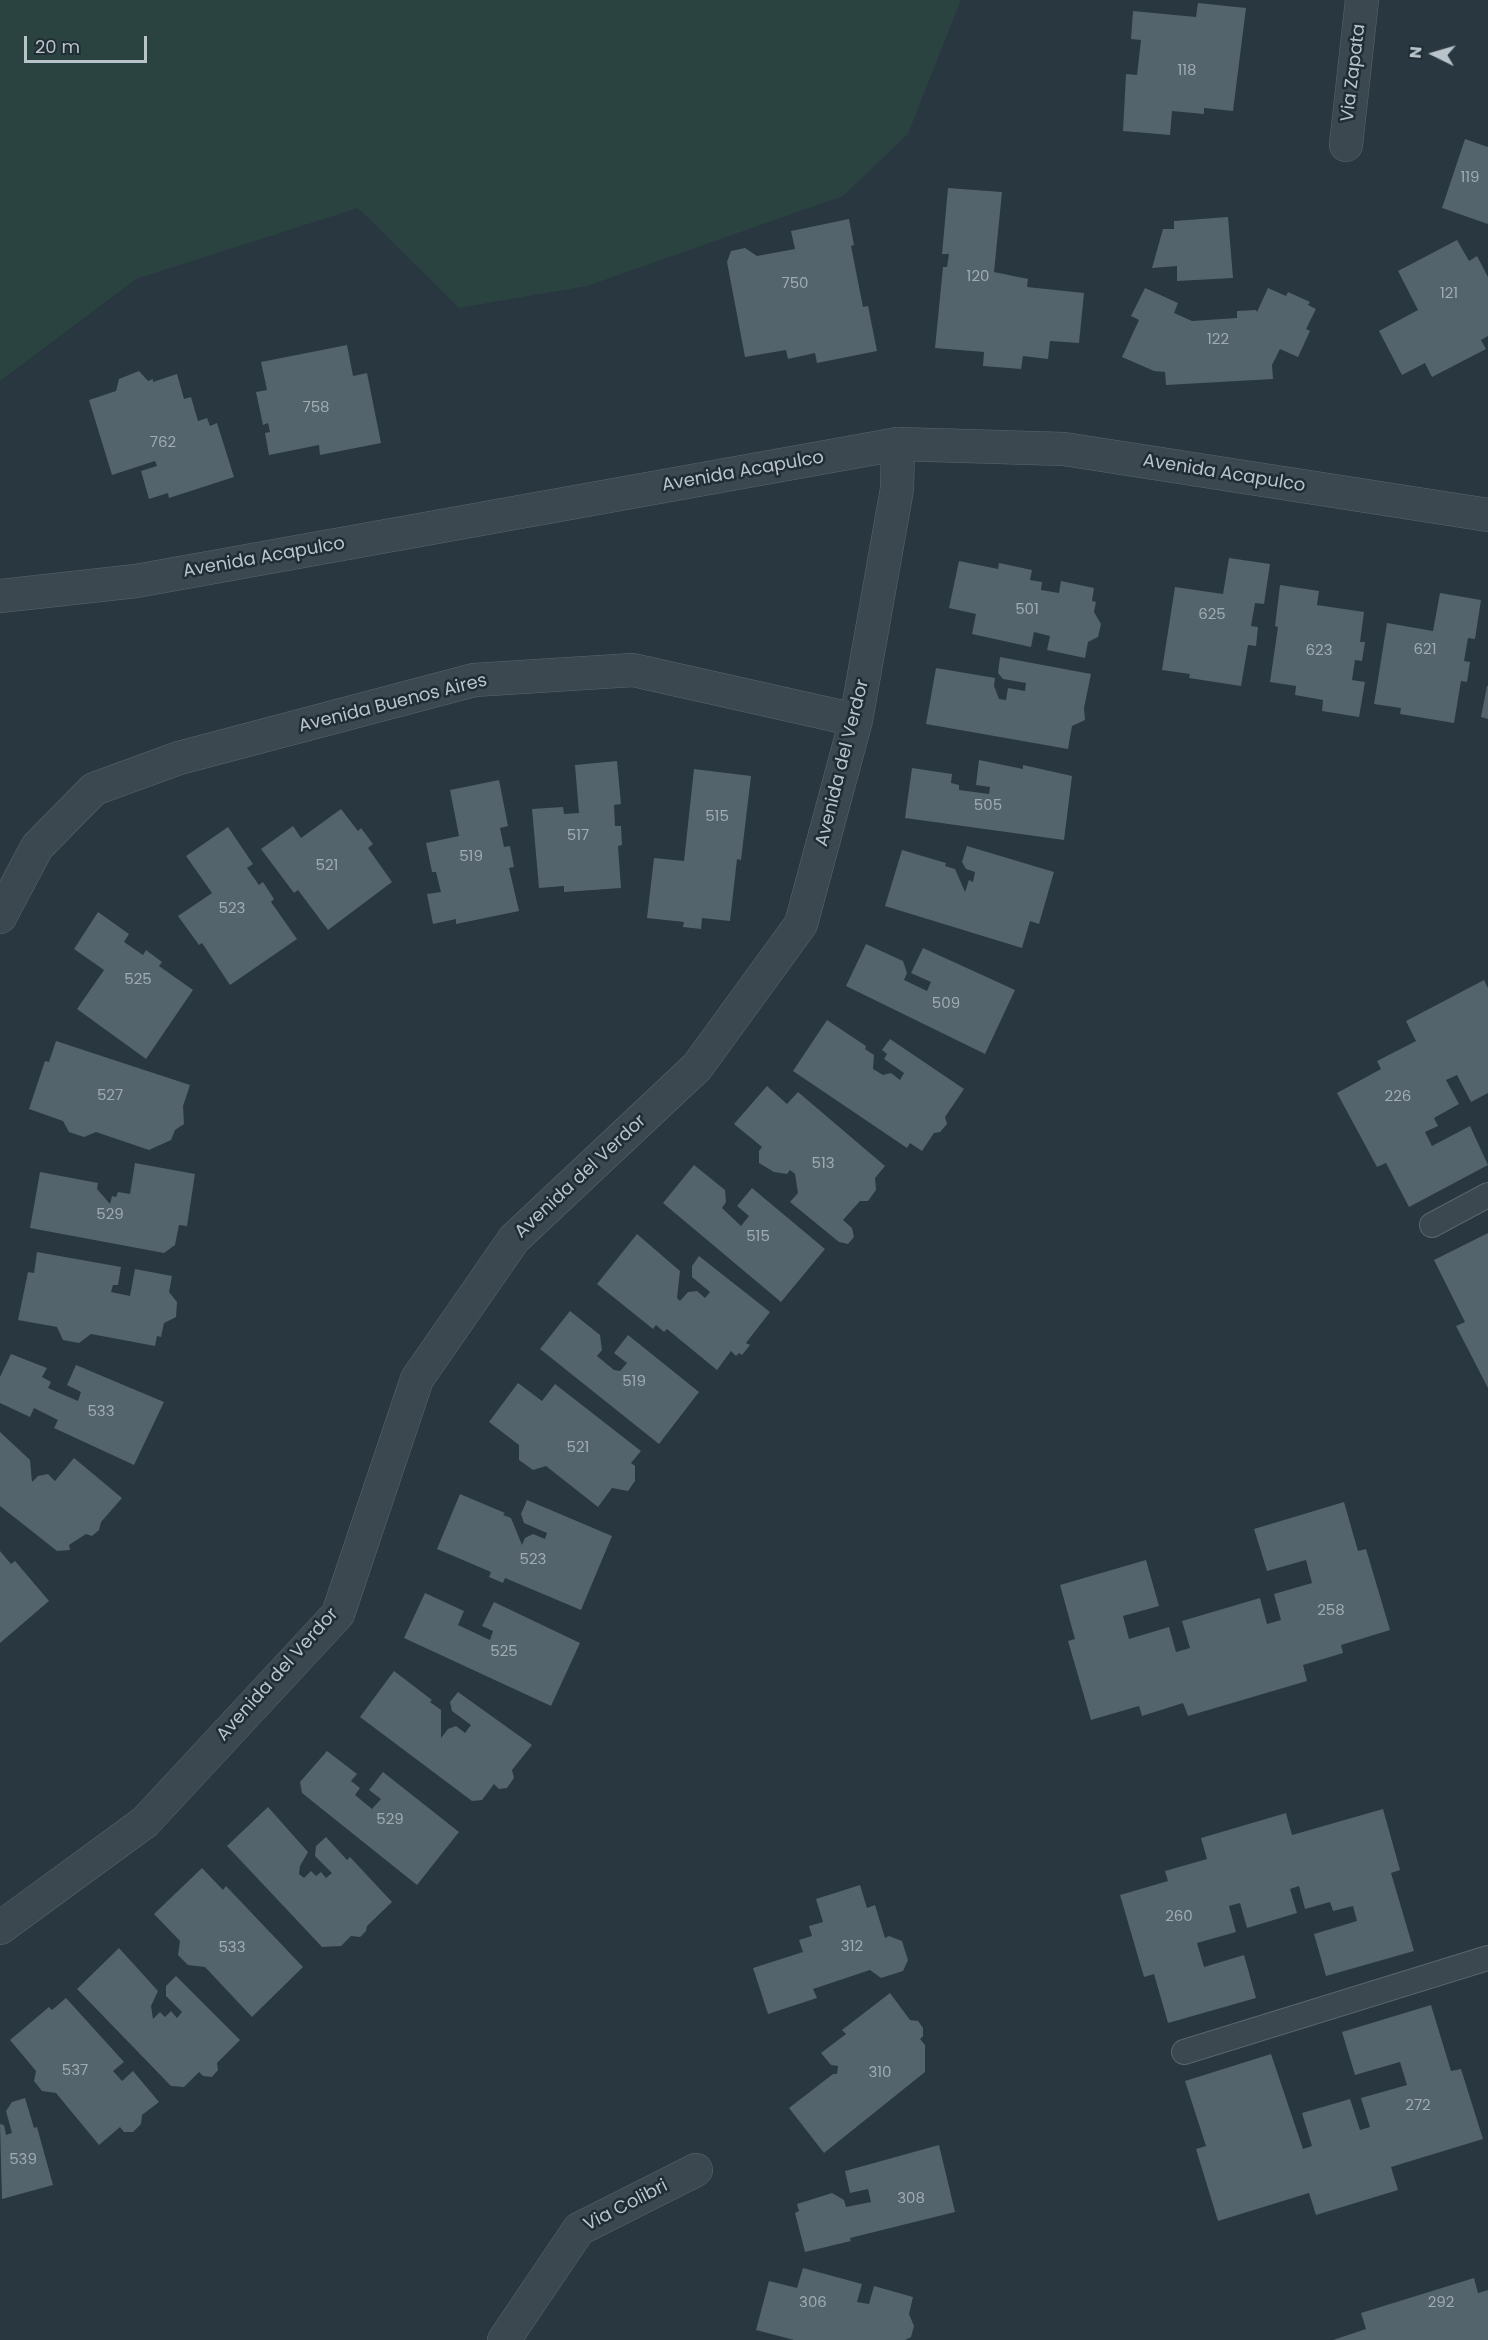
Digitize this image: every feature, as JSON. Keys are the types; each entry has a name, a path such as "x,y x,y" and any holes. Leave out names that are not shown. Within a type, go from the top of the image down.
{"street":[{"name":"Via Zapata","path":"1346,145 1362,0"},
{"name":"Avenida Acapulco","path":"0,596 136,581 898,444 1064,449 1488,516"},
{"name":"Avenida del Verdor","path":"0,1928 145,1822 338,1614 417,1378 514,1239 697,1067 801,924 856,720 897,489 898,444"},
{"name":"Avenida Buenos Aires","path":"0,917 37,846 94,789 179,758 474,680 633,670 856,720"},
{"name":"Via Colibri","path":"504,2340 579,2229 696,2170"}],"lane":[{"path":"1432,1224 1488,1195"},
{"path":"1184,2052 1488,1958"}],"green space":[{"path":"0,0 961,0 908,134 843,196 587,286 459,308 358,208 136,279 0,381"}],"building":[{"path":"1198,3 1246,8 1233,111 1204,108 1204,114 1172,111 1170,135 1123,131 1126,74 1137,75 1141,40 1131,39 1133,11 1196,17"},
{"path":"1465,139 1488,147 1488,224 1442,208"},
{"path":"948,188 1002,192 994,272 1028,279 1027,287 1084,293 1079,343 1050,341 1048,359 1023,356 1021,369 983,366 984,352 935,348 943,267 947,267 949,254 942,254"},
{"path":"1228,217 1233,278 1177,281 1177,266 1152,268 1163,229 1174,229 1174,221"},
{"path":"849,219 854,245 851,246 863,307 868,306 877,351 817,363 815,353 788,359 786,350 745,357 727,262 731,251 745,248 757,256 795,249 791,231"},
{"path":"1457,240 1469,261 1477,256 1488,277 1488,336 1481,340 1486,349 1432,377 1425,363 1402,375 1379,331 1418,310 1398,271"},
{"path":"1145,288 1178,303 1174,313 1192,321 1237,318 1237,311 1256,310 1257,312 1268,288 1286,296 1288,292 1310,302 1308,305 1316,309 1306,329 1310,331 1298,357 1280,349 1272,365 1273,379 1166,385 1165,372 1154,371 1122,357 1139,320 1131,316"},
{"path":"347,345 353,376 367,373 381,443 320,455 319,445 269,455 265,433 270,432 268,423 263,425 256,392 267,390 261,362"},
{"path":"139,371 148,381 153,379 153,382 177,374 184,399 191,397 198,421 207,418 210,426 217,423 234,477 169,498 168,493 149,499 141,471 157,466 155,461 112,475 89,400 116,391 119,379"},
{"path":"1229,558 1270,564 1264,604 1255,603 1251,626 1258,627 1256,646 1248,645 1241,686 1189,678 1190,674 1162,670 1175,587 1223,594"},
{"path":"959,561 998,569 999,563 1032,570 1030,580 1042,582 1041,590 1059,593 1061,581 1094,588 1092,601 1096,602 1094,612 1101,624 1098,637 1088,642 1085,658 1047,650 1050,636 1034,632 1031,647 972,634 976,614 949,608"},
{"path":"1280,585 1319,591 1317,605 1364,612 1360,642 1365,642 1362,661 1355,660 1352,680 1365,682 1359,717 1322,711 1323,700 1295,695 1296,686 1270,682 1278,627 1275,626"},
{"path":"1440,593 1481,600 1475,639 1468,638 1464,661 1470,662 1467,682 1461,681 1454,723 1400,714 1401,708 1374,704 1387,623 1433,631"},
{"path":"1000,657 1091,674 1084,708 1085,720 1072,726 1068,749 926,724 936,668 995,678 994,686 999,699 1006,700 1008,688 1025,691 1026,683 1003,679 998,673"},
{"path":"1488,686 1488,719 1481,717"},
{"path":"979,760 1023,769 1023,765 1072,776 1064,840 905,818 912,768 952,774 951,783 959,785 959,790 989,794 990,787 976,785"},
{"path":"617,761 621,804 614,805 615,826 621,826 622,845 618,846 621,888 564,892 564,886 539,888 532,809 563,807 564,814 579,813 575,765"},
{"path":"694,769 751,776 741,860 737,859 730,921 702,918 701,929 683,927 684,922 647,918 654,858 684,861"},
{"path":"499,780 508,826 500,828 504,847 510,846 514,867 509,868 519,911 456,924 456,919 433,924 427,894 441,892 436,872 432,872 426,843 459,836 450,790"},
{"path":"341,809 358,831 361,828 373,844 368,848 392,882 328,930 298,890 294,893 261,849 293,826 301,838"},
{"path":"228,827 253,864 247,868 259,885 263,882 274,899 271,902 297,939 230,985 202,943 199,945 178,916 212,893 186,856"},
{"path":"967,846 1054,872 1039,924 1030,921 1022,948 885,906 902,850 946,863 945,866 955,869 965,892 969,880 973,882 975,872 966,869 962,862"},
{"path":"98,912 129,934 124,942 143,955 146,950 162,962 159,966 193,990 146,1059 77,1009 104,970 74,949"},
{"path":"866,944 903,961 907,973 904,980 927,991 931,982 911,973 923,948 1015,990 985,1054 846,986"},
{"path":"1484,980 1488,988 1488,1093 1471,1102 1457,1075 1446,1080 1459,1104 1434,1118 1438,1126 1425,1132 1432,1146 1470,1126 1488,1165 1409,1207 1386,1163 1377,1167 1337,1093 1381,1069 1377,1061 1416,1041 1406,1021"},
{"path":"827,1020 866,1046 865,1049 874,1055 873,1069 883,1075 891,1073 900,1080 904,1073 884,1059 887,1054 882,1050 890,1039 964,1089 945,1117 947,1124 940,1132 934,1133 922,1151 910,1143 907,1148 793,1071"},
{"path":"56,1041 190,1085 183,1106 184,1124 175,1130 171,1140 149,1150 96,1132 84,1137 69,1132 63,1121 29,1109 45,1061 49,1062"},
{"path":"767,1086 787,1104 798,1092 885,1166 875,1178 876,1190 868,1201 860,1201 843,1220 852,1228 854,1237 848,1244 839,1242 790,1202 798,1193 795,1174 790,1170 787,1174 774,1172 759,1163 759,1151 762,1147 734,1124"},
{"path":"135,1163 195,1174 187,1226 179,1225 175,1245 164,1253 30,1228 40,1172 98,1183 97,1189 110,1204 112,1196 116,1197 118,1192 130,1194"},
{"path":"694,1165 725,1190 726,1202 722,1208 741,1226 749,1216 737,1206 752,1188 825,1249 781,1302 663,1203"},
{"path":"1488,1233 1488,1388 1456,1326 1465,1322 1434,1260"},
{"path":"637,1234 680,1271 677,1298 680,1301 688,1292 697,1291 705,1298 710,1292 692,1277 692,1266 699,1256 770,1312 746,1343 750,1345 742,1355 739,1353 736,1356 731,1351 717,1370 667,1329 664,1332 656,1325 653,1329 597,1284"},
{"path":"37,1252 121,1267 118,1285 113,1285 111,1292 130,1296 135,1269 172,1276 169,1292 177,1302 176,1317 164,1323 161,1337 157,1336 155,1346 91,1334 79,1343 63,1340 57,1327 18,1320 28,1272 34,1273"},
{"path":"570,1311 600,1335 602,1350 597,1356 614,1370 620,1371 627,1363 614,1353 628,1335 699,1392 659,1444 540,1349"},
{"path":"11,1354 47,1368 42,1377 51,1382 48,1388 78,1401 81,1392 67,1385 76,1365 164,1402 134,1465 54,1428 58,1420 34,1408 30,1417 0,1403 0,1377"},
{"path":"518,1383 542,1401 555,1384 641,1451 631,1463 635,1466 635,1481 628,1491 612,1488 598,1507 546,1466 533,1470 519,1460 519,1445 489,1422"},
{"path":"0,1432 30,1460 32,1482 38,1476 48,1474 55,1481 74,1458 122,1498 101,1522 99,1530 92,1536 86,1534 69,1545 70,1550 57,1551 0,1506"},
{"path":"460,1494 505,1513 503,1515 511,1518 522,1545 525,1538 533,1534 545,1539 547,1533 524,1523 521,1514 527,1500 612,1536 581,1610 505,1578 503,1583 489,1577 491,1572 437,1549"},
{"path":"1344,1502 1358,1551 1366,1549 1390,1630 1341,1645 1343,1653 1303,1665 1307,1681 1188,1716 1183,1703 1142,1716 1139,1706 1091,1720 1068,1641 1075,1639 1060,1585 1146,1560 1159,1606 1123,1616 1129,1639 1169,1627 1176,1652 1190,1648 1182,1621 1260,1598 1267,1624 1281,1620 1274,1594 1312,1583 1306,1560 1267,1571 1254,1529"},
{"path":"0,1551 11,1564 15,1561 49,1601 0,1643"},
{"path":"425,1593 464,1611 458,1625 490,1640 493,1631 482,1626 494,1602 580,1643 551,1706 404,1638"},
{"path":"394,1671 432,1700 430,1702 441,1710 441,1738 448,1729 456,1726 465,1733 471,1725 452,1711 450,1702 458,1692 532,1745 512,1770 514,1778 507,1788 499,1789 494,1784 482,1800 472,1801 360,1717"},
{"path":"327,1751 357,1774 351,1781 360,1788 355,1795 372,1809 381,1799 369,1790 383,1772 459,1832 417,1885 302,1793 300,1782"},
{"path":"268,1807 308,1852 300,1866 299,1874 304,1878 311,1871 316,1876 321,1872 326,1878 332,1873 315,1856 316,1846 326,1837 347,1860 350,1857 392,1902 367,1926 366,1931 360,1937 351,1936 341,1946 322,1947 227,1846"},
{"path":"1383,1809 1400,1870 1391,1873 1414,1951 1326,1976 1314,1934 1357,1921 1353,1906 1333,1911 1330,1902 1305,1909 1299,1886 1290,1889 1297,1913 1247,1928 1240,1903 1229,1906 1236,1932 1197,1943 1204,1967 1244,1955 1256,1998 1168,2023 1154,1974 1144,1977 1120,1895 1168,1881 1165,1871 1207,1859 1201,1838 1286,1813 1292,1835"},
{"path":"202,1868 223,1890 226,1886 303,1967 252,2017 205,1967 188,1965 178,1955 180,1941 154,1914"},
{"path":"860,1885 867,1908 875,1905 885,1938 889,1936 902,1941 908,1960 903,1971 881,1978 870,1970 813,1989 817,1998 768,2014 753,1968 803,1952 799,1940 812,1936 809,1926 823,1922 816,1899"},
{"path":"119,1948 158,1991 151,2006 153,2019 160,2012 165,2017 171,2011 177,2018 182,2012 166,1996 166,1986 176,1976 240,2040 217,2063 218,2070 212,2077 203,2076 199,2072 184,2087 171,2086 77,1989"},
{"path":"890,1993 910,2020 918,2021 923,2028 923,2036 920,2039 925,2045 925,2072 824,2153 789,2108 833,2074 837,2074 838,2066 831,2065 821,2053 846,2034 842,2030"},
{"path":"66,1998 124,2062 113,2071 122,2081 133,2071 159,2102 142,2115 141,2124 133,2132 124,2132 120,2127 99,2145 56,2093 42,2091 34,2081 36,2071 10,2040 49,2007 52,2010"},
{"path":"1431,2005 1451,2071 1461,2069 1483,2139 1391,2167 1398,2190 1316,2215 1309,2193 1218,2221 1196,2149 1206,2146 1185,2081 1271,2054 1303,2149 1312,2146 1302,2113 1350,2099 1360,2130 1370,2127 1361,2098 1407,2085 1400,2062 1355,2075 1342,2032"},
{"path":"25,2098 34,2128 37,2127 53,2185 2,2199 0,2124 4,2125 6,2135 12,2133 6,2111 12,2102"},
{"path":"939,2145 955,2212 850,2238 851,2241 805,2252 795,2213 799,2211 797,2204 832,2193 844,2200 846,2207 871,2202 868,2189 850,2193 845,2171"},
{"path":"803,2268 862,2284 857,2302 869,2304 874,2286 913,2297 909,2314 914,2326 911,2337 905,2340 794,2340 756,2330 769,2281 797,2288"},
{"path":"1474,2278 1478,2293 1488,2290 1488,2340 1333,2340 1366,2329 1361,2313"}]}
